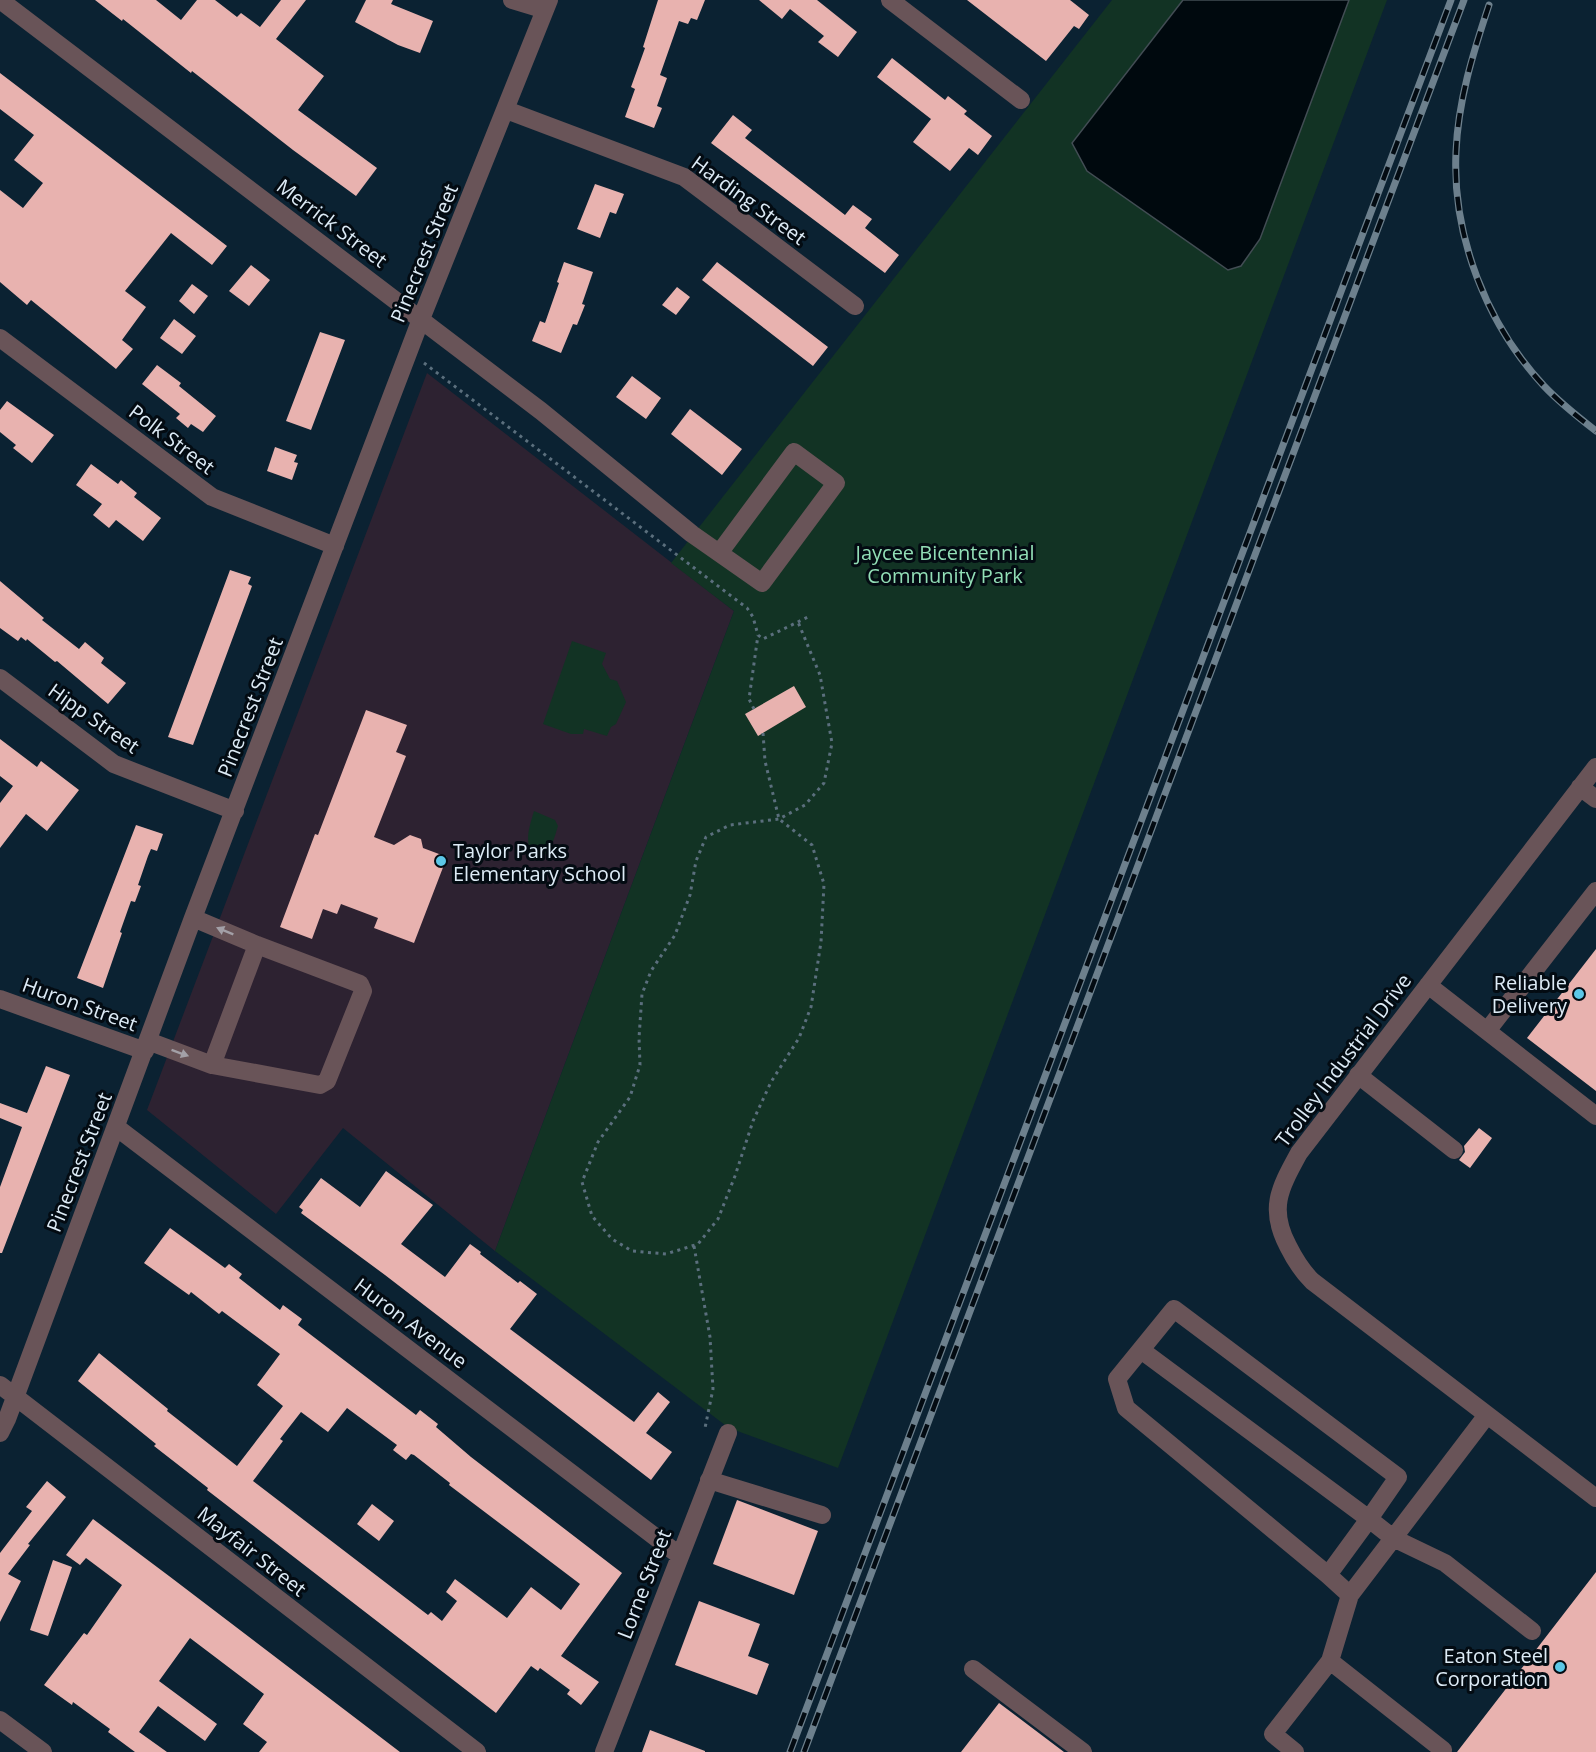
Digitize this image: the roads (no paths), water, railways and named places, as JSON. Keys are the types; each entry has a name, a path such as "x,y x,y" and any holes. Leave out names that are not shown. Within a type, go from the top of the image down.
{"street":[{"name":"Merrick Street","path":"0,0 542,411 692,534 762,583 836,483 794,452 720,552"},
{"path":"512,0 547,5"},
{"path":"890,0 1020,100"},
{"name":"Pinecrest Street","path":"0,1433 421,319 547,5"},
{"name":"Harding Street","path":"506,110 684,177 855,306"},
{"name":"Polk Street","path":"0,338 212,497 335,546"},
{"name":"Hipp Street","path":"0,678 114,764 235,811"},
{"name":"Trolley Industrial Drive","path":"1596,767 1299,1153 1285,1178 1276,1218 1301,1270 1312,1281 1596,1498"},
{"path":"1581,787 1596,799"},
{"path":"1487,1031 1596,891"},
{"path":"193,918 257,945 212,1065"},
{"name":"Huron Street","path":"0,999 212,1065 324,1084 363,991 360,984 257,945"},
{"path":"1428,985 1596,1116"},
{"path":"1358,1075 1454,1150"},
{"name":"Huron Avenue","path":"116,1127 679,1555"},
{"path":"1328,1575 1398,1477 1174,1309 1118,1379 1126,1408 1350,1595"},
{"path":"1141,1350 1393,1538 1445,1563 1532,1631"},
{"name":"Mayfair Street","path":"0,1385 477,1752"},
{"path":"1295,1752 1272,1734 1330,1661 1350,1595 1487,1415"},
{"name":"Lorne Street","path":"604,1752 728,1433"},
{"path":"709,1480 822,1515"},
{"path":"1330,1661 1443,1750"},
{"path":"973,1669 1083,1752"},
{"path":"0,1720 43,1752"}],"railway":[{"path":"790,1752 1451,0"},
{"path":"804,1752 1464,0"},
{"path":"1489,5 1467,77 1457,133 1456,184 1467,247 1490,307 1524,362 1556,398 1596,431"}],"place":[{"name":"Taylor Parks Elementary School","path":"441,861"},
{"name":"Reliable Delivery","path":"1579,994"},
{"name":"Eaton Steel Corporation","path":"1560,1667"}],"park label":[{"name":"Jaycee Bicentennial Community Park","path":"945,564"}]}
